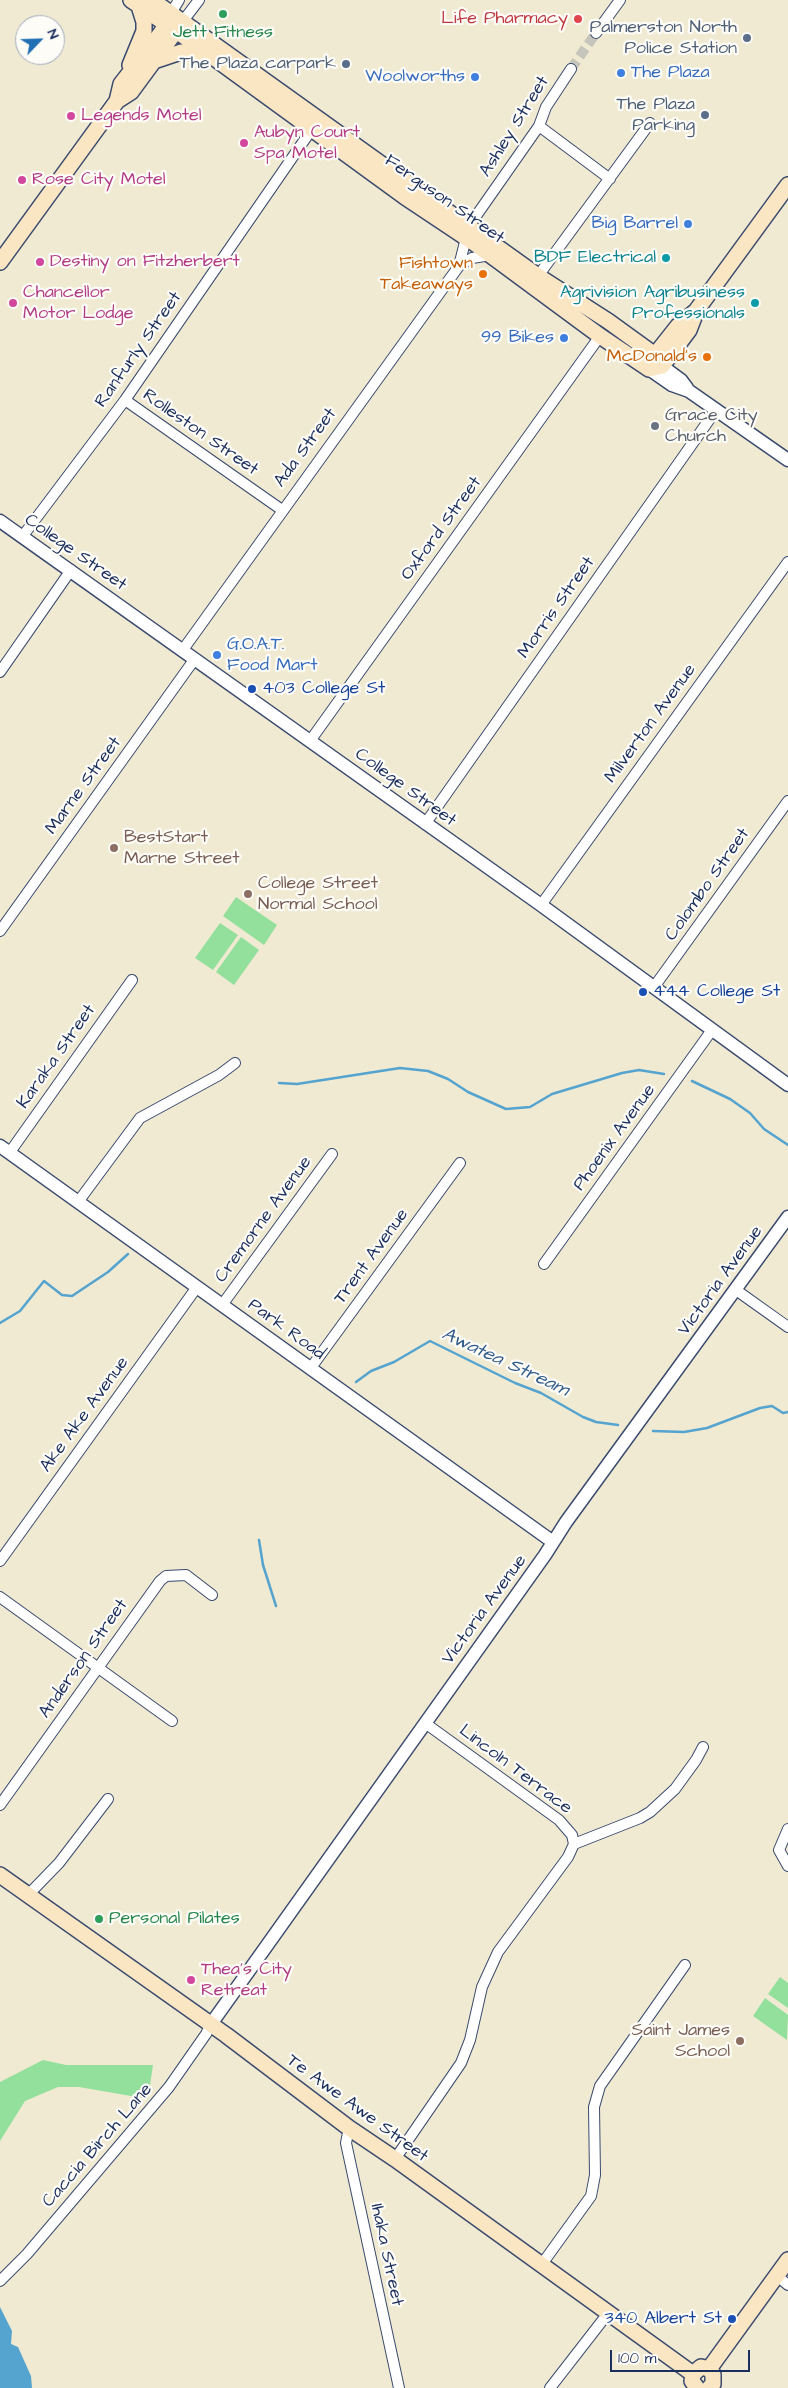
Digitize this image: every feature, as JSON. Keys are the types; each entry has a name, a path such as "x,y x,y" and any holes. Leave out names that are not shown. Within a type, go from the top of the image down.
{"main road":[{"name":"Ferguson Street","path":"140,2 174,22 467,232 608,321 655,363"},
{"path":"129,72 132,59 144,31 140,2"},
{"name":"Ferguson Street","path":"174,22 208,53 442,223 467,232 491,255 600,336 655,363"},
{"path":"2,254 117,101 131,92 154,61 174,22"},
{"path":"117,101 121,84 129,72 139,63 161,33 174,22"},
{"path":"154,61 181,52 208,53"},
{"path":"655,363 689,330 696,311 788,185"},
{"name":"Te Awe Awe Street","path":"0,1874 211,2024 349,2128 609,2312 701,2386"},
{"path":"701,2386 701,2367 709,2369 782,2281 788,2260"}],"street":[{"path":"174,22 179,0"},
{"path":"174,22 199,0"},
{"path":"596,32 620,0"},
{"name":"Ashley Street","path":"467,232 539,126 546,107 571,69"},
{"path":"538,276 650,123"},
{"path":"539,126 610,179"},
{"name":"Ranfurly Street","path":"22,537 125,400 312,129"},
{"name":"Ada Street","path":"182,651 459,266 467,232"},
{"path":"459,266 472,258 491,255"},
{"name":"Oxford Street","path":"310,741 600,336"},
{"name":"Ferguson Street","path":"655,363 672,385 689,390 787,458"},
{"name":"Rolleston Street","path":"125,400 282,510"},
{"name":"Morris Street","path":"425,824 716,410"},
{"name":"College Street","path":"0,521 541,905 788,1085"},
{"name":"Milverton Avenue","path":"541,905 788,562"},
{"path":"0,672 71,570"},
{"name":"Marne Street","path":"0,931 194,660"},
{"name":"Colombo Street","path":"654,987 788,801"},
{"name":"Karaka Street","path":"5,1149 132,980"},
{"name":"Phoenix Avenue","path":"544,1264 712,1030"},
{"path":"78,1202 140,1118 219,1075 234,1063"},
{"name":"Park Road","path":"5,1149 553,1542"},
{"name":"Cremorne Avenue","path":"222,1304 332,1154"},
{"name":"Trent Avenue","path":"310,1369 460,1163"},
{"name":"Victoria Avenue","path":"211,2024 553,1542 788,1217"},
{"name":"Ake Ake Avenue","path":"0,1561 197,1286"},
{"path":"736,1290 788,1327"},
{"name":"Anderson Street","path":"0,1805 166,1576 186,1575 212,1594"},
{"path":"0,1597 172,1720"},
{"name":"Lincoln Terrace","path":"424,1724 559,1820 572,1835 574,1844"},
{"path":"395,2159 461,2063 470,2040 482,1987 498,1952 568,1857 574,1844 640,1818 650,1812 675,1789 703,1747"},
{"path":"28,1895 59,1863 108,1799"},
{"path":"788,1829 779,1850 788,1866"},
{"path":"542,2264 591,2196 595,2175 594,2107 600,2086 685,1965"},
{"name":"Caccia Birch Lane","path":"0,2281 27,2254 169,2087 211,2024"},
{"name":"Ihaka Street","path":"349,2128 346,2144 398,2388"},
{"path":"550,2388 609,2312"}],"green space":[{"path":"236,897 277,925 264,945 223,916"},
{"path":"220,923 238,935 213,970 195,958"},
{"path":"241,937 259,950 234,985 216,972"},
{"path":"780,1977 788,1983 788,2008 768,1994"},
{"path":"765,1998 788,2015 787,2040 753,2016"},
{"path":"43,2060 66,2065 153,2065 148,2099 79,2087 58,2087 25,2101 0,2141 0,2082"}],"water":[{"path":"0,2307 12,2331 11,2344 18,2347 31,2376 32,2388 0,2388"}],"waterway":[{"name":"Awatea Stream","path":"279,1083 297,1084 400,1068 428,1071 448,1079 468,1092 506,1109 530,1107 552,1094 622,1073 639,1070 664,1074"},
{"name":"Awatea Stream","path":"692,1081 730,1099 750,1113 764,1129 788,1145"},
{"name":"Awatea Stream","path":"0,1323 20,1311 44,1281 62,1295 72,1296 108,1272 128,1254"},
{"name":"Awatea Stream","path":"356,1382 371,1371 394,1362 430,1341 515,1383 541,1393 583,1417 596,1422 618,1425"},
{"path":"653,1431 684,1432 707,1428 760,1408 772,1406 783,1413 788,1412"},
{"path":"259,1540 263,1565 276,1606"}],"tunnel":[{"path":"571,69 596,33"}],"place":[{"name":"Jett Fitness","path":"223,14"},
{"name":"Life Pharmacy","path":"578,19"},
{"name":"Palmerston North Police Station","path":"747,38"},
{"name":"The Plaza carpark","path":"346,64"},
{"name":"The Plaza","path":"621,73"},
{"name":"Woolworths","path":"475,77"},
{"name":"The Plaza Parking","path":"705,115"},
{"name":"Legends Motel","path":"71,116"},
{"name":"Aubyn Court Spa Motel","path":"244,143"},
{"name":"Rose City Motel","path":"22,180"},
{"name":"Big Barrel","path":"688,224"},
{"name":"BDF Electrical","path":"666,258"},
{"name":"Destiny on Fitzherbert","path":"40,262"},
{"name":"Fishtown Takeaways","path":"483,274"},
{"name":"Chancellor Motor Lodge","path":"13,303"},
{"name":"Agrivision Agribusiness Professionals","path":"755,303"},
{"name":"99 Bikes","path":"564,338"},
{"name":"McDonald's","path":"707,357"},
{"name":"Grace City Church","path":"655,426"},
{"name":"G.O.A.T. Food Mart","path":"217,655"},
{"name":"403 College St","path":"252,689"},
{"name":"BestStart Marne Street","path":"114,848"},
{"name":"College Street Normal School","path":"248,894"},
{"name":"444 College St","path":"643,992"},
{"name":"Personal Pilates","path":"99,1919"},
{"name":"Thea's City Retreat","path":"191,1980"},
{"name":"Saint James School","path":"740,2041"},
{"name":"340 Albert St","path":"732,2319"}]}
